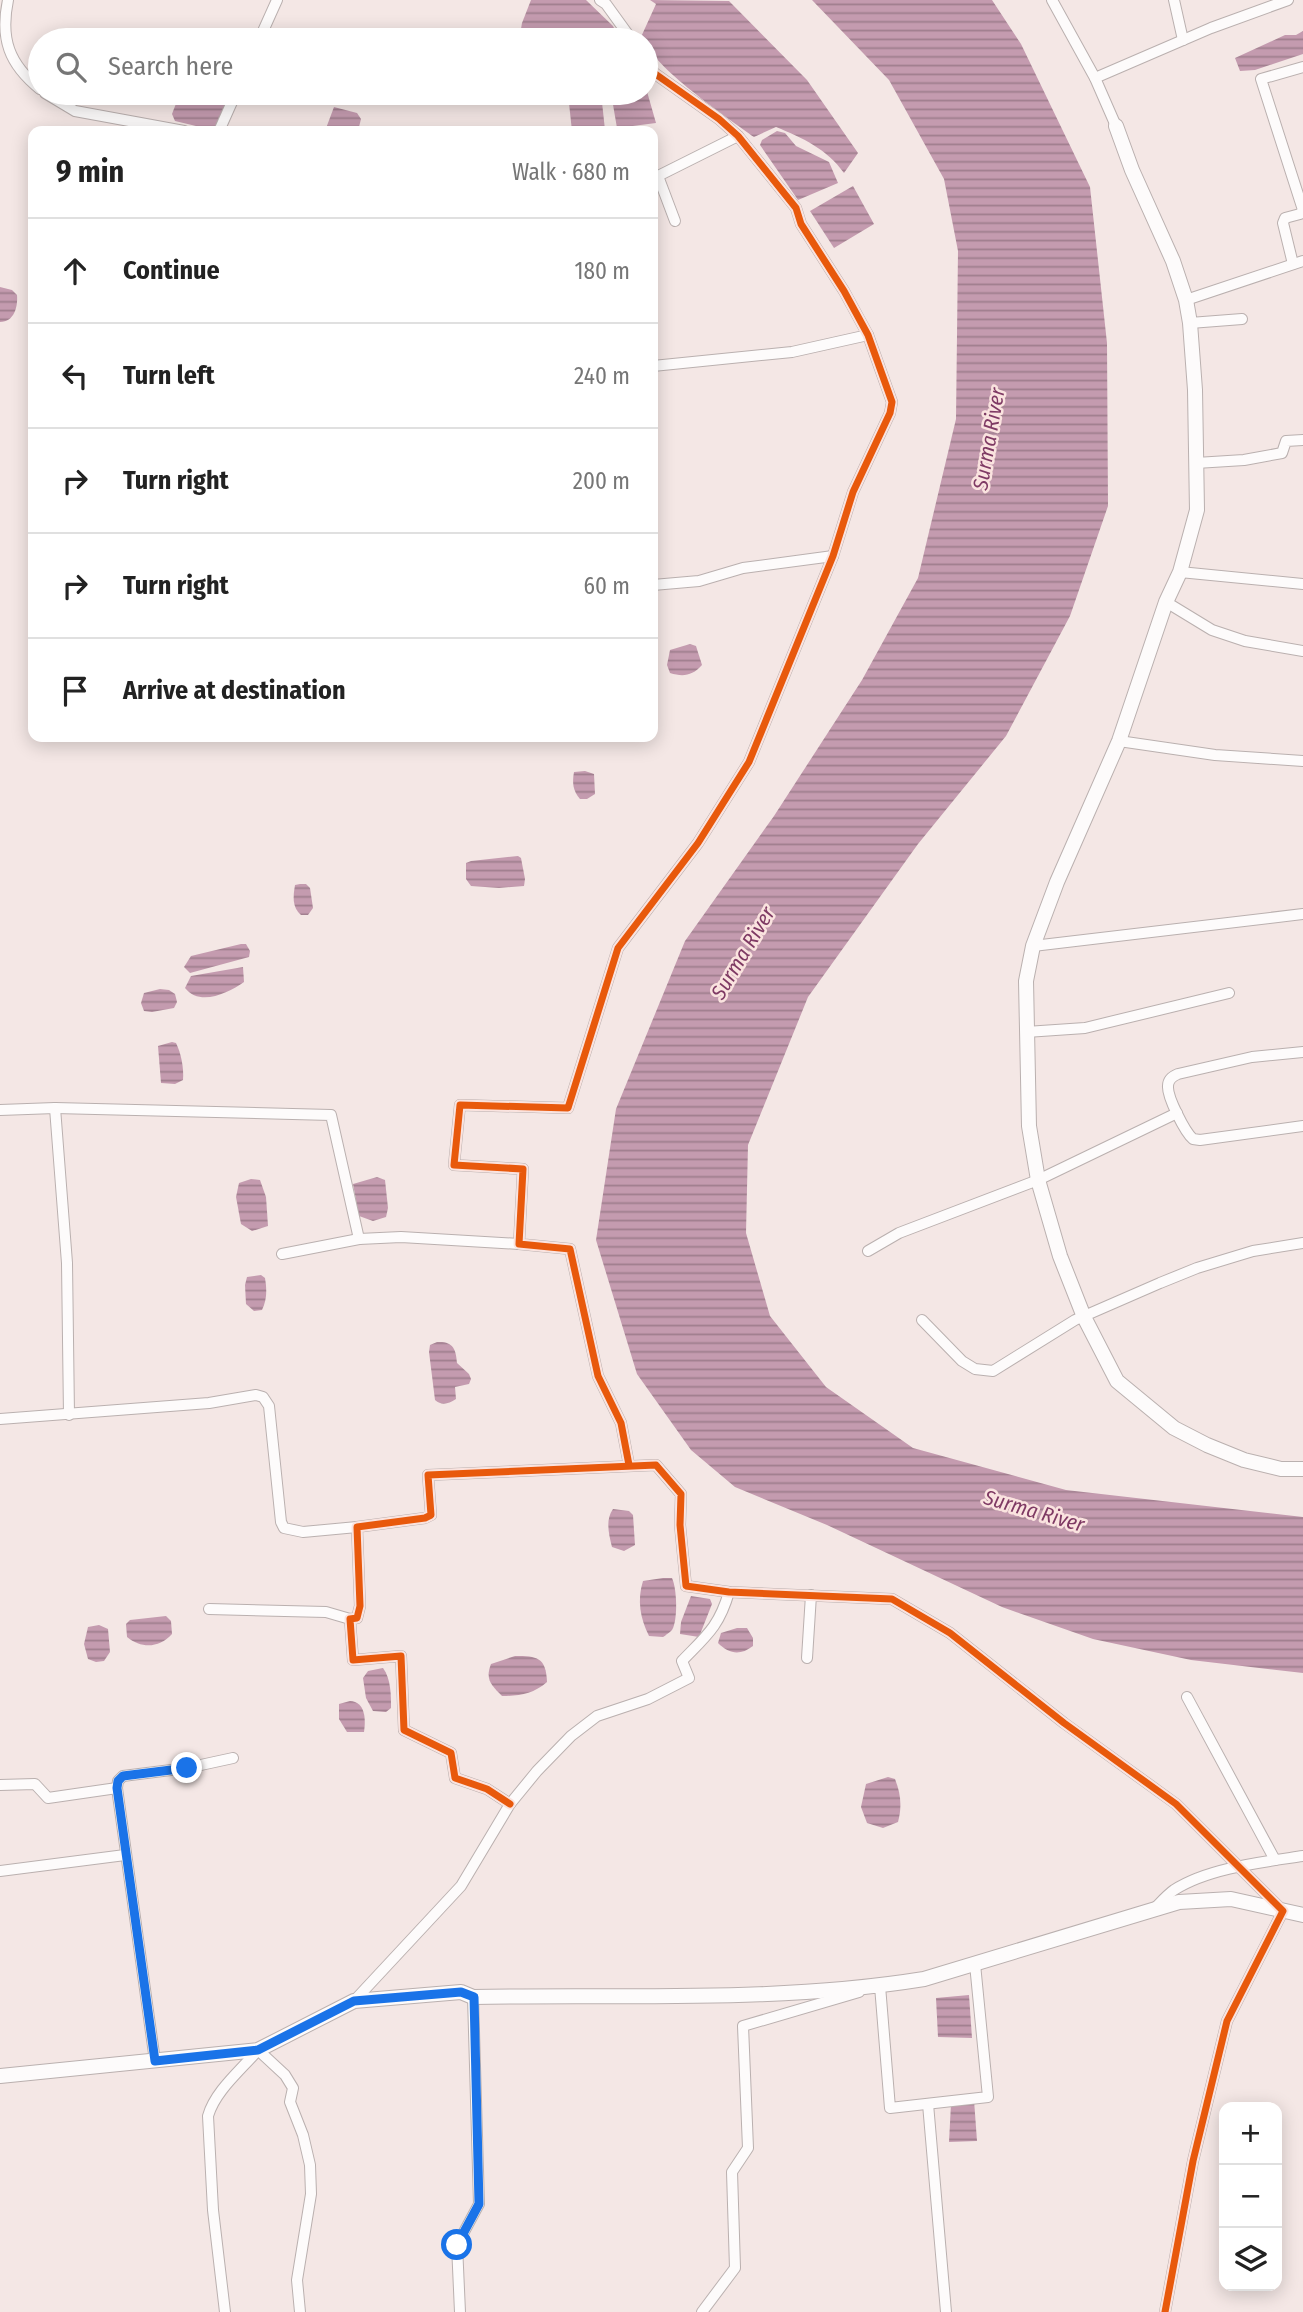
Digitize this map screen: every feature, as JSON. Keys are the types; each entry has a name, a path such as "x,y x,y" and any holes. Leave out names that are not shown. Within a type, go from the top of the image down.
{"street":[{"path":"8,0 3,22 7,47 28,78"},
{"path":"264,28 277,0"},
{"path":"600,0 623,28"},
{"path":"1052,0 1095,78 1186,300 1191,323 1195,390 1197,510 1180,572 1166,602 1119,741 1057,882 1033,946 1026,981 1029,1126 1038,1180 1060,1256 1084,1317 1117,1381 1174,1428 1244,1460 1281,1469 1303,1469"},
{"path":"1174,0 1183,40"},
{"path":"1095,78 1271,3 1288,0"},
{"path":"1186,300 1298,263 1283,223 1285,218 1303,211 1261,79 1303,67"},
{"path":"519,1244 523,1169 454,1165 460,1105 568,1108 618,948 698,843 749,762 832,556 853,492 890,413 892,402 868,335 802,224 796,208 738,136 719,119 658,76"},
{"path":"65,105 75,111 157,126"},
{"path":"221,126 231,105"},
{"path":"658,176 738,136"},
{"path":"658,183 675,220"},
{"path":"1191,323 1242,319"},
{"path":"658,365 792,352 868,335"},
{"path":"1196,463 1244,460 1282,453 1286,441 1303,440"},
{"path":"658,585 699,581 744,568 832,556"},
{"path":"1180,572 1303,584"},
{"path":"1166,602 1212,630 1245,641 1303,651"},
{"path":"1119,741 1215,755 1303,761"},
{"path":"1033,946 1303,914"},
{"path":"1027,1032 1085,1028 1229,993"},
{"path":"1303,1052 1252,1057 1173,1076 1168,1084 1177,1113 1189,1137 1200,1140 1303,1126"},
{"path":"0,1110 55,1108 331,1115 359,1239"},
{"path":"55,1108 67,1263 69,1415"},
{"path":"868,1251 899,1233 1038,1180 1177,1113"},
{"path":"282,1254 359,1239 401,1237 570,1249 598,1376 621,1423 629,1465"},
{"path":"922,1320 962,1361 975,1370 993,1371 1075,1320 1197,1268 1253,1251 1303,1243"},
{"path":"0,1419 209,1403 256,1395 263,1397 269,1406 281,1521 284,1528 303,1532 425,1518 431,1515 428,1475 656,1465 681,1494 680,1525 686,1586 730,1592 892,1599 950,1633 1064,1723 1176,1804 1283,1911"},
{"path":"209,1609 326,1612 350,1619 357,1618 360,1606 357,1527"},
{"path":"0,2076 258,2050 354,2001 461,1886 510,1804 571,1736 597,1716 648,1699 689,1678 682,1661 706,1639 730,1592"},
{"path":"807,1658 811,1595"},
{"path":"350,1619 354,1660 401,1656 404,1730 452,1753 455,1778 487,1789 510,1804"},
{"path":"1187,1697 1275,1860"},
{"path":"155,2061 125,1855 118,1781 123,1776 187,1768 233,1758"},
{"path":"0,1785 35,1784 48,1798 117,1788"},
{"path":"0,1871 125,1855"},
{"path":"1153,1909 1173,1891 1195,1880 1241,1867 1303,1856"},
{"path":"354,2001 461,1992 474,1997 671,1997 880,1986 924,1979 1179,1902 1231,1899 1303,1915"},
{"path":"1165,2312 1194,2161 1227,2021 1283,1911"},
{"path":"880,1986 890,2108 988,2097 975,1964"},
{"path":"702,2312 735,2268 732,2172 748,2148 743,2026 880,1986"},
{"path":"460,2312 457,2245 479,2204 474,1997"},
{"path":"225,2312 213,2210 208,2116 210,2107 219,2094 258,2050"},
{"path":"258,2050 285,2075 293,2088 290,2102 303,2135 310,2165 311,2194 298,2280 300,2312"},
{"path":"928,2104 946,2312"}],"water":[{"path":"531,0 586,0 614,28 521,28"},
{"path":"650,0 729,1 807,80 858,153 844,173 830,157 814,145 776,127 754,137 675,77 658,59 658,28 645,28 656,4"},
{"name":"Surma River","path":"812,0 992,0 1021,44 1090,187 1107,343 1108,506 1070,616 1006,736 918,844 808,997 748,1145 746,1233 770,1316 826,1387 913,1448 1066,1490 1303,1517 1303,1673 1191,1660 1093,1639 1002,1607 827,1525 735,1487 691,1450 637,1374 596,1240 616,1109 685,941 774,816 862,680 918,578 956,419 958,251 944,179 889,80"},
{"path":"1303,31 1303,54 1255,70 1240,71 1235,58 1285,35 1296,35"},
{"path":"175,105 226,105 219,126 196,126 175,121 172,114"},
{"path":"569,105 602,105 605,126 571,126"},
{"path":"613,105 651,105 656,123 617,126"},
{"path":"334,107 357,113 361,119 359,126 327,126"},
{"path":"777,131 785,133 796,146 829,162 838,183 798,200 760,145 762,140"},
{"path":"853,186 874,224 834,248 810,211"},
{"path":"0,287 12,290 17,295 17,300 12,317 0,322"},
{"path":"690,644 696,646 702,665 687,675 670,673 667,665 670,650"},
{"path":"574,772 594,774 595,794 587,799 580,799 574,787"},
{"path":"518,856 521,858 524,886 471,886 466,879 466,863"},
{"path":"306,884 310,888 313,908 308,915 301,915 295,905 295,885"},
{"path":"246,944 250,951 249,957 190,973 184,967 191,956"},
{"path":"243,967 244,982 222,994 198,997 185,988 191,976"},
{"path":"160,989 175,994 177,1002 174,1008 144,1011 141,1003 144,993"},
{"path":"176,1043 179,1051 183,1080 175,1084 161,1083 158,1046"},
{"path":"377,1177 385,1180 388,1208 386,1217 373,1221 359,1216 353,1184"},
{"path":"251,1179 260,1180 266,1197 268,1226 252,1231 241,1224 236,1197 239,1183"},
{"path":"261,1275 265,1278 266,1298 262,1310 254,1311 246,1304 245,1285 247,1277"},
{"path":"437,1342 453,1347 457,1363 471,1379 469,1384 455,1387 456,1399 445,1404 435,1400 429,1352 430,1345"},
{"path":"613,1509 629,1511 633,1515 635,1545 624,1551 612,1547 608,1523"},
{"path":"672,1578 674,1583 674,1625 663,1637 649,1636 640,1609 641,1588 643,1581"},
{"path":"691,1596 710,1599 712,1604 699,1637 680,1634 681,1622"},
{"path":"166,1616 171,1621 172,1634 162,1642 144,1645 127,1637 126,1624 130,1620"},
{"path":"99,1625 108,1629 110,1652 104,1661 96,1662 88,1659 84,1644 88,1627"},
{"path":"747,1628 753,1638 753,1646 744,1651 726,1650 718,1643 721,1633"},
{"path":"515,1656 539,1660 545,1667 547,1682 526,1694 502,1696 490,1682 489,1669 491,1664"},
{"path":"383,1668 389,1682 391,1708 386,1712 373,1711 366,1698 363,1678 368,1671"},
{"path":"350,1701 362,1708 364,1732 347,1732 339,1719 339,1704"},
{"path":"888,1777 895,1779 900,1811 898,1822 883,1828 867,1823 861,1807 866,1784"},
{"path":"969,1995 972,2038 938,2037 936,1998"},
{"path":"974,2100 977,2141 949,2142 951,2104"}],"cycle path":[{"path":"629,1465 621,1423 598,1376 570,1249 519,1244 523,1169 454,1165 460,1105 568,1108 618,948 698,843 749,762 833,556 853,492 890,413 892,402 868,335 844,291 801,224 796,208 738,136 719,119 658,76"},
{"path":"510,1804 487,1789 455,1778 451,1753 404,1730 401,1656 353,1660 350,1619 357,1618 360,1606 357,1527 431,1515 428,1475 656,1465 681,1494 680,1525 686,1586 729,1592 892,1599 950,1633 1064,1723 1176,1804 1283,1911 1227,2021 1193,2161 1165,2312"}],"route":[{"path":"187,1768 123,1776 118,1781 117,1788 155,2061 258,2050 354,2001 461,1992 474,1997 479,2204 457,2245"}]}
